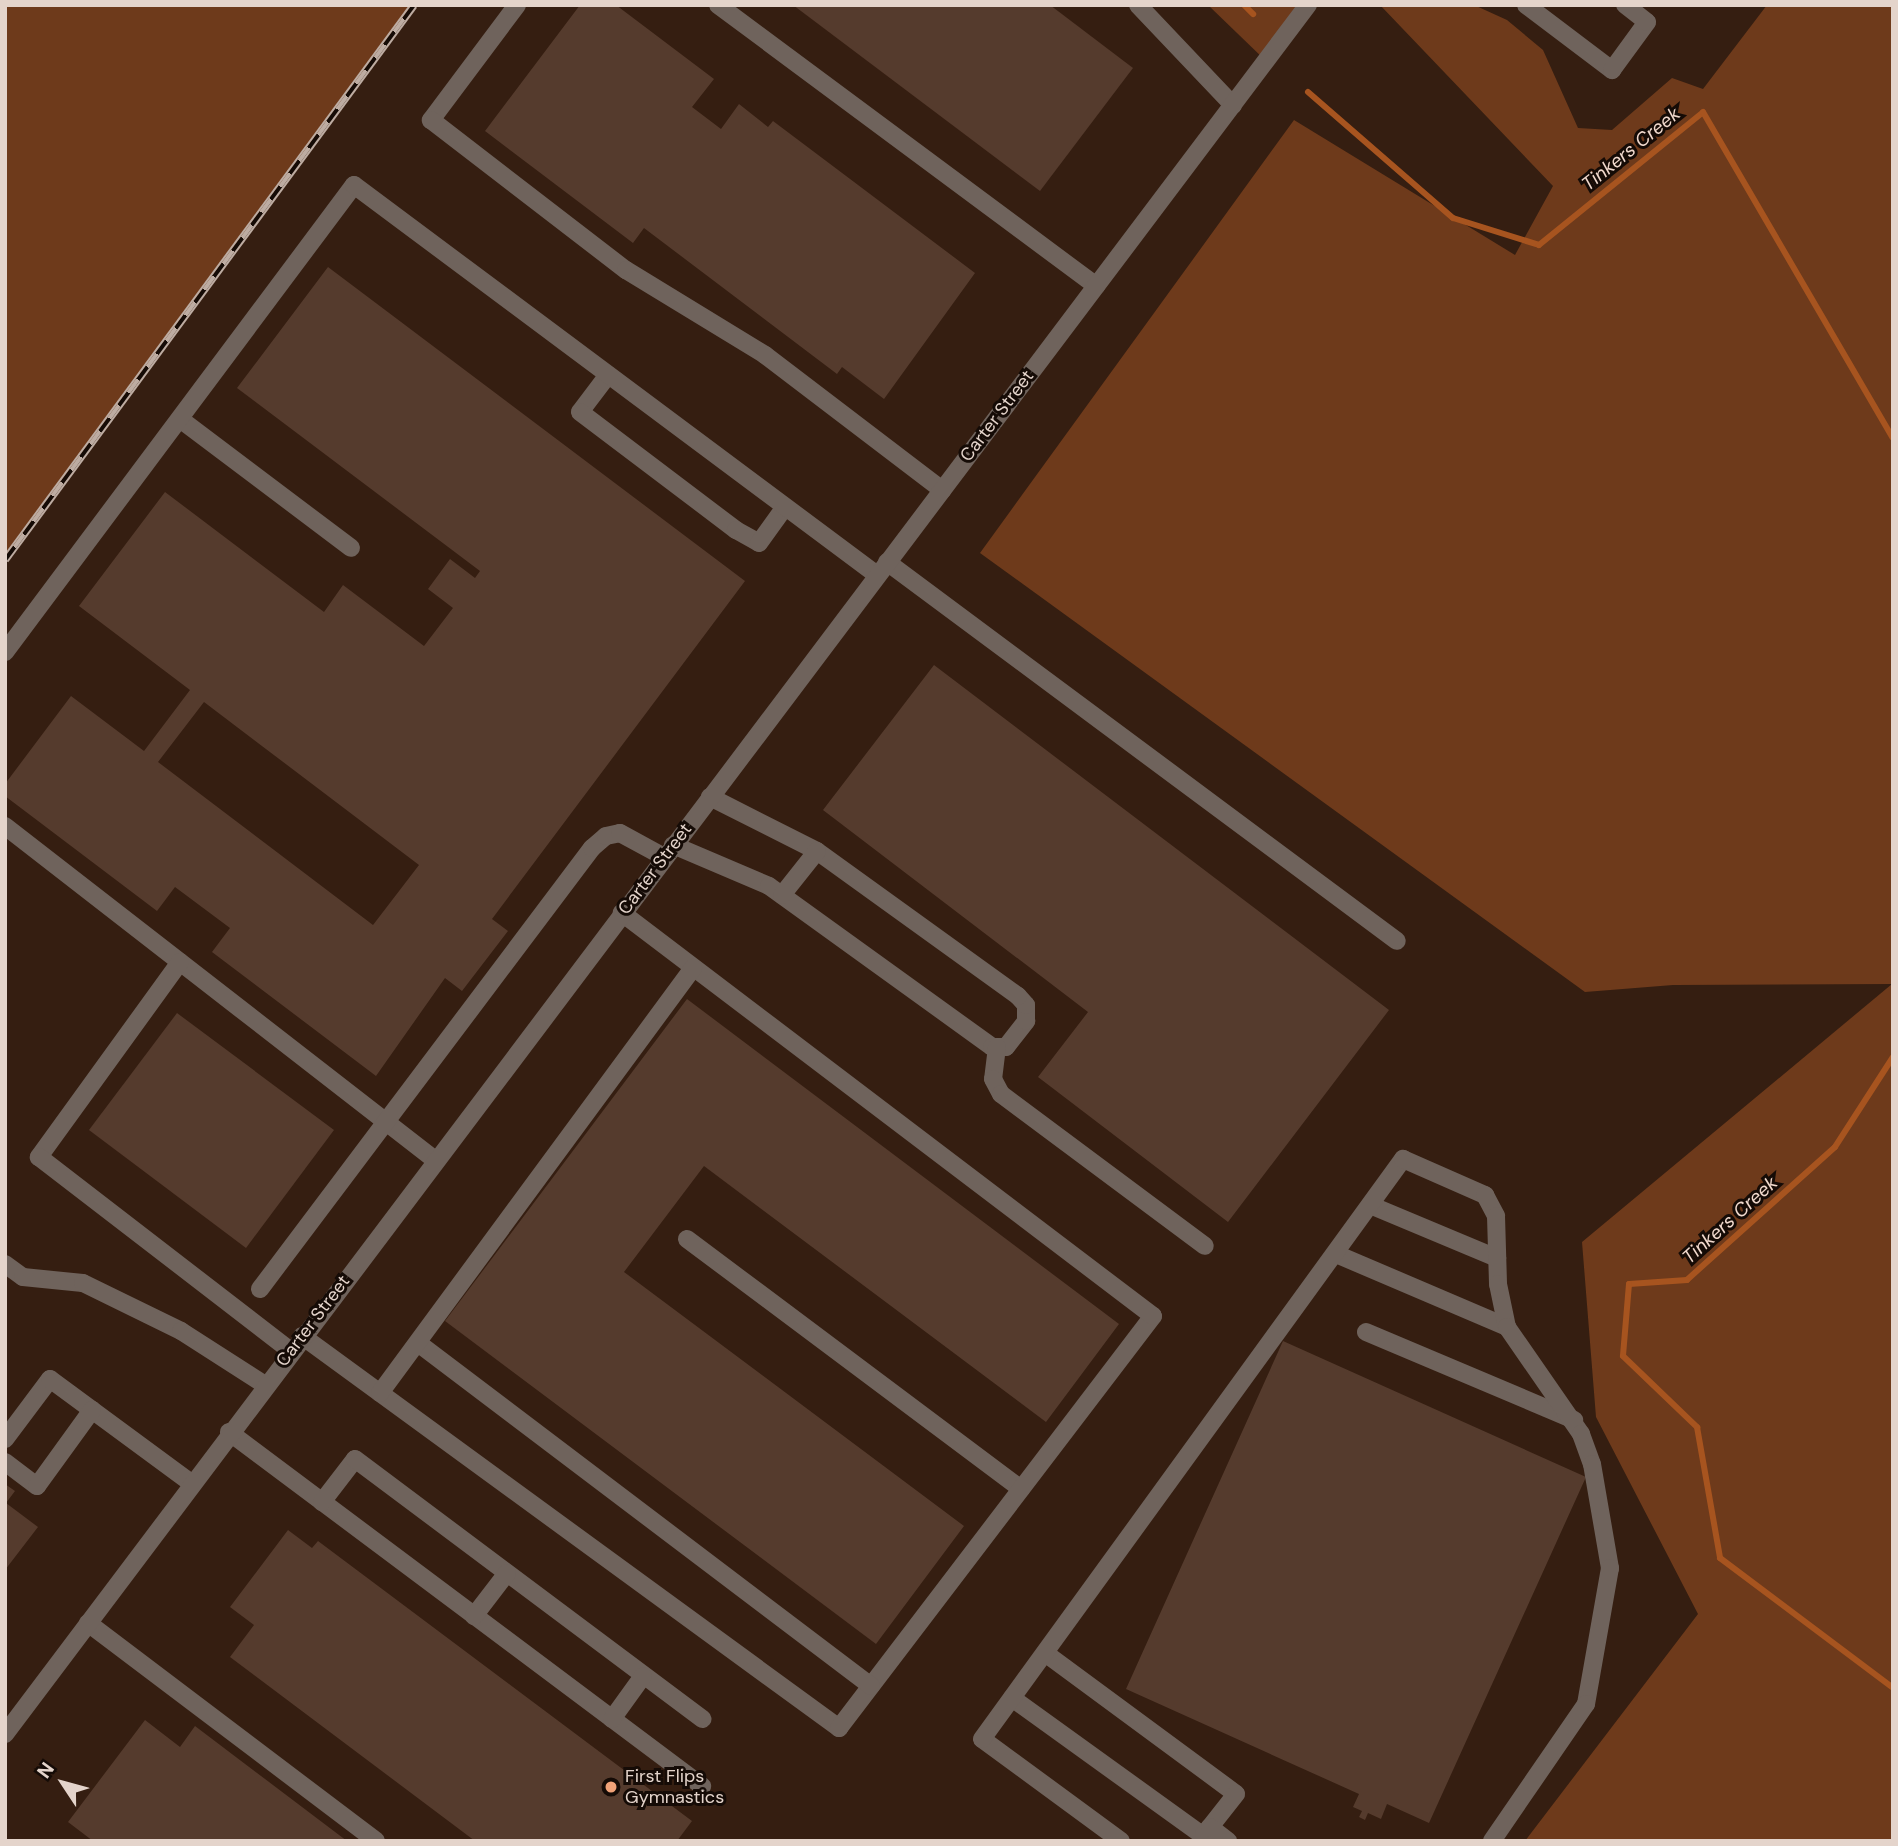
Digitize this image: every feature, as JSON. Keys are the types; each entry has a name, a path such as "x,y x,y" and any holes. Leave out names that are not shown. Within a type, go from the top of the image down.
{"street":[{"path":"517,5 431,120 626,270 765,355 942,490"},
{"path":"718,5 1096,286"},
{"path":"1138,5 1233,105"},
{"name":"Carter Street","path":"5,1734 296,1343 1308,5"},
{"path":"1526,5 1612,70 1647,22 1625,5"},
{"path":"5,652 354,185 785,507 882,569 1397,941"},
{"path":"608,375 580,412 736,530 758,543 785,507"},
{"path":"180,419 351,548"},
{"path":"260,1289 592,848 620,833 782,895 997,1047 1006,1047 1026,1021 1026,1006 817,851 710,797"},
{"path":"5,826 435,1160"},
{"path":"782,895 817,851"},
{"path":"180,962 39,1157 296,1343 380,1394 839,1728 1153,1316 621,913"},
{"path":"380,1394 694,968"},
{"path":"997,1047 993,1079 1001,1094 1205,1245"},
{"path":"1121,1841 982,1739 1403,1159 1485,1195 1496,1216 1497,1258 1507,1327 1574,1420 1592,1464 1610,1568 1586,1704 1492,1841"},
{"path":"1370,1205 1497,1258"},
{"path":"687,1239 1021,1489"},
{"path":"1336,1254 1507,1327"},
{"path":"5,1264 23,1276 83,1283 181,1331 265,1385"},
{"path":"1366,1332 1574,1420"},
{"path":"418,1343 872,1686"},
{"path":"5,1439 50,1379 191,1483"},
{"path":"5,1462 37,1486 92,1410"},
{"path":"229,1433 702,1786"},
{"path":"322,1502 355,1460 702,1719"},
{"path":"474,1616 506,1573"},
{"path":"88,1623 376,1841"},
{"path":"1045,1653 1236,1794 1204,1835"},
{"path":"612,1719 643,1676"},
{"path":"1012,1698 1204,1835 1228,1841"}],"shaded area":[{"path":"5,5 414,5 5,560"},
{"path":"1208,5 1308,5 1266,61"},
{"path":"1380,5 1474,5 1507,20 1543,50 1578,128 1612,130 1672,78 1703,89 1767,5 1893,5 1893,1841 1525,1841 1698,1614 1596,1417 1582,1242 1892,984 1673,985 1585,992 980,553 1294,120 1515,255 1553,186"}],"building":[{"path":"580,5 616,5 714,79 692,107 721,129 739,104 768,127 773,121 975,273 884,399 842,367 837,374 644,228 633,243 485,131"},
{"path":"793,5 1050,5 1133,68 1040,191"},
{"path":"328,267 745,581 492,919 508,931 462,991 445,978 376,1076 212,952 230,928 175,887 157,911 5,796 5,784 71,696 144,751 190,690 79,606 165,492 324,612 343,585 424,646 453,608 428,589 450,559 475,578 480,571 237,388","holes":["204,702 419,865 373,925 158,762"]},
{"path":"934,665 1389,1010 1228,1222 1038,1077 1088,1012 823,810"},
{"path":"687,999 1119,1324 1046,1422 704,1166 624,1272 964,1526 876,1644 445,1321"},
{"path":"177,1013 334,1130 246,1248 89,1130"},
{"path":"1283,1341 1586,1477 1429,1823 1387,1804 1381,1819 1368,1813 1365,1820 1359,1817 1362,1811 1353,1807 1359,1794 1126,1689"},
{"path":"5,1484 15,1491 6,1503 38,1527 5,1570"},
{"path":"288,1530 312,1548 318,1541 692,1821 677,1841 475,1841 230,1657 254,1625 230,1607"},
{"path":"145,1720 180,1747 195,1726 347,1841 93,1841 68,1822"}],"waterway":[{"name":"Tinkers Creek","path":"1244,5 1253,14"},
{"name":"Tinkers Creek","path":"1308,92 1453,218 1539,245 1703,112 1893,438"},
{"name":"Tinkers Creek","path":"1893,1057 1835,1147 1687,1280 1629,1284 1623,1356 1697,1427 1720,1558 1893,1688"}],"railway":[{"path":"5,560 414,5"}],"place":[{"name":"First Flips Gymnastics","path":"611,1787"}]}
